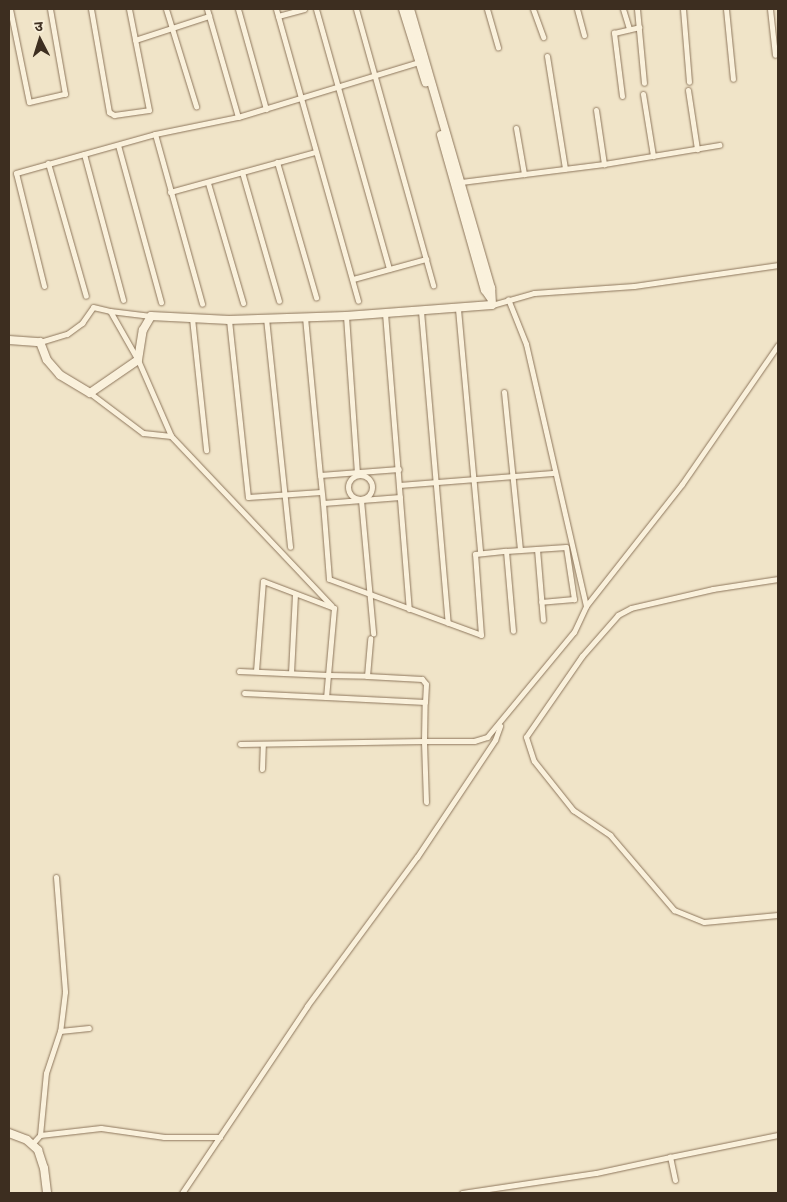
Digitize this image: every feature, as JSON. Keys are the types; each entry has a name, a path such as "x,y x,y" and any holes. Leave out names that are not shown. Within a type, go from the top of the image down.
{"street":[{"path":"10,9 29,102 65,94 50,9"},
{"path":"91,9 111,115 149,110 128,9"},
{"path":"166,9 196,106"},
{"path":"207,9 238,117"},
{"path":"238,9 266,109"},
{"path":"276,9 314,152 358,301"},
{"path":"278,16 304,9"},
{"path":"316,9 389,269"},
{"path":"356,9 433,285"},
{"path":"403,9 422,60 461,182 492,288 491,301"},
{"path":"410,9 422,60 485,290 491,301"},
{"path":"487,9 498,47"},
{"path":"534,9 543,37"},
{"path":"577,9 584,35"},
{"path":"623,9 629,29"},
{"path":"637,9 644,83"},
{"path":"683,9 689,82"},
{"path":"726,9 733,79"},
{"path":"770,9 775,55"},
{"path":"135,40 209,16"},
{"path":"622,96 613,36 615,32 639,28"},
{"path":"547,56 565,169"},
{"path":"44,286 16,173 155,134 238,117 300,100 375,77 422,60"},
{"path":"688,90 698,149"},
{"path":"643,94 653,156"},
{"path":"596,110 604,164"},
{"path":"516,128 524,174"},
{"path":"155,134 202,304"},
{"path":"118,144 161,302"},
{"path":"461,182 604,164 719,145"},
{"path":"170,192 314,152"},
{"path":"84,154 123,300"},
{"path":"277,162 316,297"},
{"path":"48,163 86,296"},
{"path":"242,172 279,301"},
{"path":"208,183 243,303"},
{"path":"352,279 426,259"},
{"path":"9,340 40,342 67,334 82,323 93,307 151,316 229,320 346,316 458,309 491,301 577,289 634,286 778,265"},
{"path":"508,299 526,344 553,473 586,606"},
{"path":"458,309 480,553"},
{"path":"110,310 138,360 171,436 334,608 326,697"},
{"path":"421,311 448,623"},
{"path":"385,313 409,609"},
{"path":"90,393 138,360 143,330 151,316"},
{"path":"346,316 357,473 348,489 352,497 361,500"},
{"path":"305,317 329,579 481,635 475,554 566,547 574,599 541,602"},
{"path":"192,318 206,450"},
{"path":"266,318 286,494 290,547"},
{"path":"229,320 248,497 321,492"},
{"path":"40,342 47,360 60,375 90,393 143,433 171,436"},
{"path":"240,744 481,740 501,723 574,632 586,606 682,484 778,345"},
{"path":"504,392 520,550"},
{"path":"320,475 399,469"},
{"path":"357,473 368,478 372,486 369,495 361,500"},
{"path":"399,485 553,473"},
{"path":"323,503 400,496"},
{"path":"361,500 372,635 368,676"},
{"path":"537,549 543,620"},
{"path":"506,551 512,631"},
{"path":"778,579 713,589 631,608 618,615 582,656 526,737 534,760 573,810 610,835 674,910 704,922 778,915"},
{"path":"256,672 263,581 334,608"},
{"path":"291,673 295,594"},
{"path":"239,671 422,679 426,684 424,741 426,802"},
{"path":"244,693 425,702"},
{"path":"182,1193 307,1006 417,857 495,740 501,723"},
{"path":"262,769 263,744"},
{"path":"32,1144 40,1135 46,1073 60,1031 65,992 56,877"},
{"path":"60,1031 89,1028"},
{"path":"40,1135 100,1128 164,1137 220,1137"},
{"path":"9,1132 32,1144 42,1157 47,1193"},
{"path":"462,1193 596,1173 778,1135"},
{"path":"670,1157 674,1180"}]}
